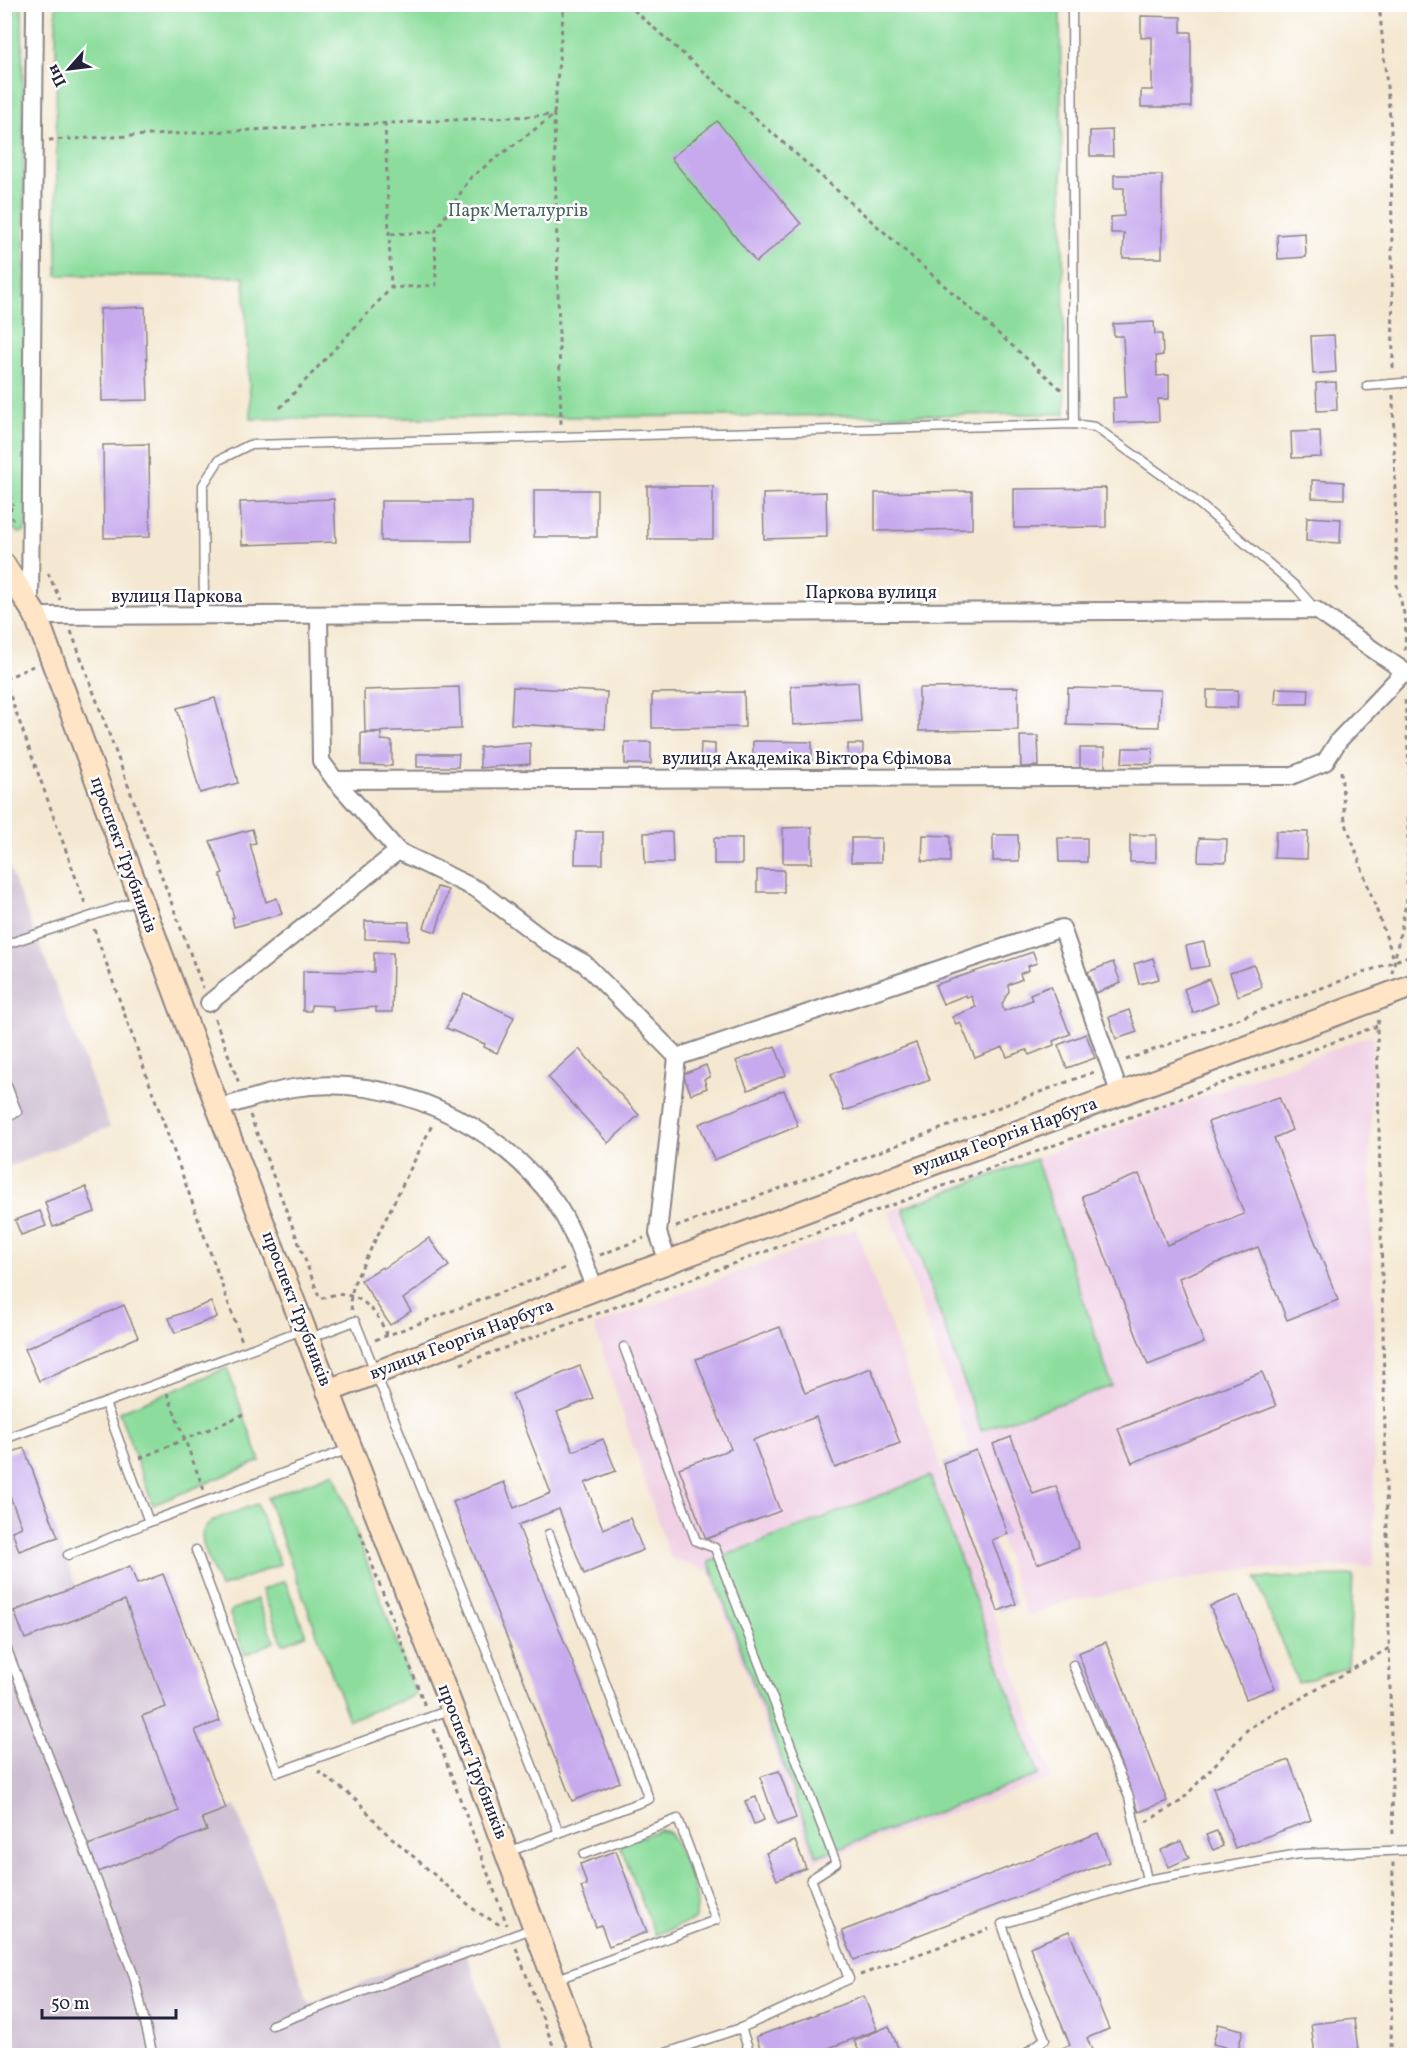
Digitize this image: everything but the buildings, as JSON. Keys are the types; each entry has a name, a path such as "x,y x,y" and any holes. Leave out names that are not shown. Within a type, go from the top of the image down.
{"main road":[{"name":"проспект Трубників","path":"4,565 33,611 218,1108 308,1333 328,1391 452,1708 583,2055"},
{"name":"вулиця Георгія Нарбута","path":"328,1391 595,1289 1414,985"}],"street":[{"path":"33,611 35,4"},
{"path":"1316,610 1409,675"},
{"name":"Паркова вулиця","path":"319,616 1316,610"},
{"name":"вулиця Паркова","path":"33,611 67,616 319,616"},
{"path":"319,616 321,760 334,780 398,851 478,890 548,944 584,963 677,1057"},
{"name":"вулиця Академіка Віктора Єфімова","path":"334,780 1291,776 1325,762 1339,740 1409,675"},
{"path":"208,1003 398,851"},
{"path":"677,1057 1062,928 1120,1095"},
{"path":"668,1262 658,1233 677,1057"},
{"path":"218,1108 293,1088 356,1087 420,1101 474,1126 519,1160 556,1203 595,1289"}],"lane":[{"path":"1072,4 1074,424"},
{"path":"1366,386 1414,382"},
{"path":"204,616 203,485 219,460 249,445 1074,424 1095,427 1183,490 1294,586 1316,610"},
{"path":"4,945 140,900"},
{"path":"4,1078 17,1112 4,1118"},
{"path":"4,1439 246,1352 356,1321 375,1374 559,1833"},
{"path":"624,1347 696,1541 715,1548 836,1863 811,1879 849,1979 741,2028 657,2055"},
{"path":"105,1403 149,1522"},
{"path":"68,1555 149,1522 351,1448"},
{"path":"506,1853 649,1798 549,1534"},
{"path":"196,1550 278,1772 452,1708"},
{"path":"4,1642 134,1976 151,2048 148,2055"},
{"path":"1073,1665 1130,1797 1147,1880"},
{"path":"554,1981 716,1920 678,1819 584,1854"},
{"path":"1031,2055 1029,2051 1045,2039 1026,1995 1002,1924 1147,1880 1299,1854 1414,1850"},
{"path":"272,2025 534,1928"},
{"path":"741,2028 751,2055"}],"path":[{"path":"561,438 554,115 564,4"},
{"path":"627,4 1074,401"},
{"path":"1379,4 1391,128 1396,585 1406,622 1410,769 1407,899 1388,996 1377,1026 1391,1647 1393,1851 1391,2055"},
{"path":"34,141 554,115"},
{"path":"391,288 436,285 435,232 471,177 554,115"},
{"path":"280,408 391,288 391,234 385,123"},
{"path":"391,234 435,232"},
{"path":"4,478 16,516"},
{"path":"4,499 16,516"},
{"path":"4,524 16,516"},
{"path":"45,566 67,616 75,647 320,1299 335,1294 351,1296 375,1311 387,1336"},
{"path":"4,679 246,1352"},
{"path":"1339,740 1345,821 1394,961"},
{"path":"365,1344 658,1233 1414,954"},
{"path":"461,1364 1377,1026"},
{"path":"356,1321 350,1302 354,1283 440,1110"},
{"path":"163,1382 207,1501"},
{"path":"127,1463 243,1415"},
{"path":"305,1762 357,1800 383,1830 477,1912 509,1930 359,1531"},
{"path":"1136,1828 1181,1801 1249,1728 1391,1647"},
{"path":"849,1979 1002,1924"},
{"path":"512,1937 557,2055"}],"shaded area":[{"path":"4,854 110,1127 5,1168 4,1168"},
{"path":"1373,1035 1370,1158 1374,1305 1374,1566 1247,1569 1064,1602 1027,1617 889,1211"},
{"path":"856,1229 1052,1778 814,1862 709,1571 670,1558 594,1326"},
{"path":"4,1440 9,1453 24,1448 76,1586 130,1566 137,1584 163,1574 220,1721 196,1731 226,1809 235,1806 310,2003 462,1943 504,2055 5,2055"}],"green space":[{"path":"22,4 27,524 24,532 18,533 5,520 4,5"},
{"name":"Парк Металургів","path":"56,5 1060,5 1065,414 251,419 244,277 57,275"},
{"path":"1036,1159 1112,1386 981,1430 903,1208"},
{"path":"227,1368 260,1461 153,1505 119,1412"},
{"path":"334,1473 416,1695 349,1720 267,1498"},
{"path":"930,1476 1039,1775 817,1856 709,1562"},
{"path":"257,1504 280,1564 220,1588 205,1550 202,1539 203,1530 219,1518"},
{"path":"1353,1576 1348,1667 1298,1683 1256,1578"},
{"path":"285,1581 306,1635 283,1644 262,1590"},
{"path":"257,1599 274,1642 245,1655 230,1614 232,1610"},
{"path":"659,1830 668,1832 674,1840 695,1891 697,1911 694,1920 655,1935 620,1845"}]}
